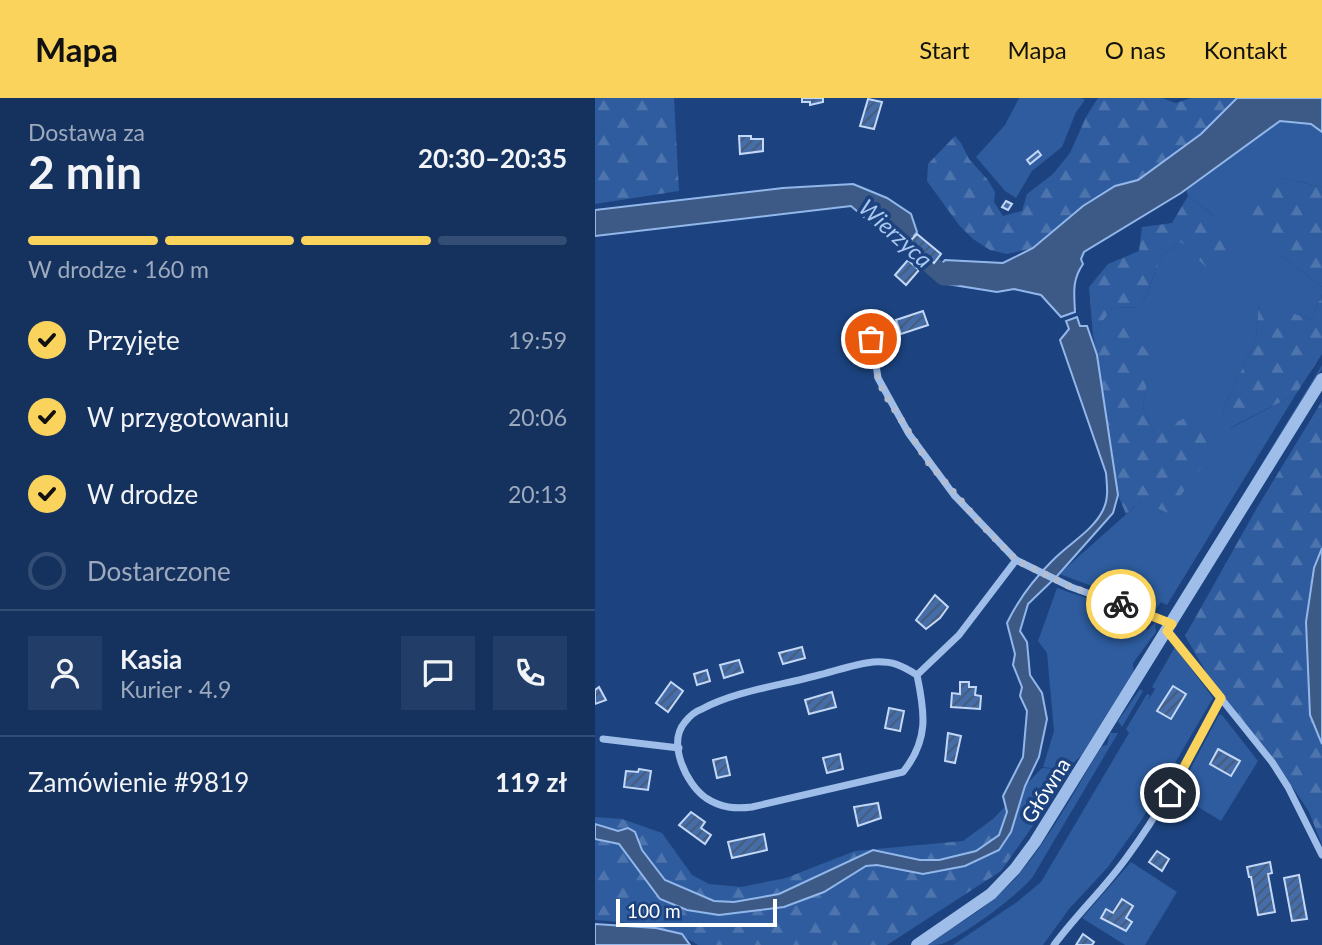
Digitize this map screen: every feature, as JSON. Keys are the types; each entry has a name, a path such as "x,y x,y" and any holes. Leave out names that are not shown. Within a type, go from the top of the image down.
{"street":[{"path":"871,339 878,378 884,393 909,434 954,495 1016,560 1071,587 1170,627 1221,698 1272,762 1288,787 1303,822 1322,855"},
{"name":"Główna","path":"917,945 991,894 1016,869 1170,627 1322,379"},
{"path":"917,676 959,635 1016,560"},
{"path":"871,662 898,663 917,676 925,712 922,736 916,757 903,772 734,809 719,805 704,796 680,761 678,748 683,724 699,709 731,697 871,662"},
{"path":"1055,945 1075,917 1126,859 1170,793 1221,698"},
{"path":"603,739 678,748"}],"green space":[{"path":"595,98 674,98 679,191 595,204"},
{"path":"1019,98 1085,100 1076,112 1062,147 1032,171 1016,198 1005,191 976,157 1005,125"},
{"path":"1098,98 1162,98 1176,103 1191,98 1237,98 1201,134 1138,180 1114,186 1033,248 1007,254 990,250 973,239 959,225 927,181 928,164 955,136 995,192 994,202 1003,216 1022,211 1027,194 1053,174 1070,153"},
{"path":"1280,120 1311,124 1322,132 1322,187 1281,178 1279,254 1322,287 1322,295 1311,320 1259,302 1256,340 1222,411 1231,428 1296,394 1167,605 1161,602 1156,609 1059,574 1141,501 1154,433 1143,408 1150,356 1097,355 1093,335 1113,307 1141,308 1162,255 1181,242 1214,273 1214,216 1188,196 1186,189"},
{"path":"1281,178 1322,187 1322,287 1279,254 1229,209"},
{"path":"1188,196 1215,217 1230,241 1213,274 1181,242 1162,255 1141,308 1113,307 1093,335 1089,287 1108,264 1139,251 1142,227 1172,223"},
{"path":"1322,295 1322,354 1296,394 1230,428 1222,411 1256,340 1259,301 1311,320"},
{"path":"1127,327 1151,356 1143,408 1154,433 1187,417 1216,447 1168,513 1141,501 1126,514 1118,495 1096,354 1110,329"},
{"path":"1322,365 1322,369 1183,593"},
{"path":"1322,401 1322,548 1314,568 1310,715 1322,744 1322,845 1309,812 1286,777 1225,704 1185,636 1258,506"},
{"path":"1057,588 1126,612 1147,630 1155,623 1156,632 1133,663 1134,675 1088,750 1065,770 1043,767 1054,731 1047,653 1038,641"},
{"path":"1175,647 1213,698 1141,821 1108,867 1069,909 1043,945 953,945 1017,902 1041,882 1129,733 1126,729 1147,694 1150,695 1148,701 1155,689 1152,687"},
{"path":"1140,689 1143,691 1122,727 1118,721"},
{"path":"1219,715 1222,715 1258,761 1221,821 1177,794"},
{"path":"1110,733 1118,733 1032,878 1002,905 964,932 942,944 926,945 987,904 1019,874 1057,820 1102,746 1107,745"},
{"path":"1042,768 1072,770 1001,871 887,945 698,945 661,929 595,920 595,817 622,819 662,833 692,875 709,884 741,887 786,878 855,851 963,841 993,819"},
{"path":"1131,862 1177,892 1145,945 1125,945 1082,918"}],"water":[{"path":"1237,98 1322,98 1322,132 1311,124 1280,121 1181,193 1084,252 1075,287 1075,312 1061,317 1041,295 1014,289 997,292 941,283 931,274 945,260 1003,263 1033,248 1083,206 1115,186 1138,180 1201,134"},
{"path":"853,184 887,198 911,214 917,232 909,242 898,246 851,206 595,236 595,210 783,188"},
{"path":"1077,317 1080,326 1087,326 1097,355 1118,495 1113,513 1028,604 1020,631 1027,642 1030,675 1042,693 1047,719 1039,757 1025,786 1011,832 999,850 965,866 923,874 877,865 866,866 824,892 784,907 719,915 687,910 660,899 619,844 595,839 595,824 618,831 628,828 635,832 642,850 665,880 714,901 734,902 779,894 873,850 920,860 939,860 976,851 999,835 1007,812 1003,796 1023,757 1027,711 1020,696 1022,687 1013,665 1015,654 1007,623 1021,598 1039,575 1099,518 1107,496 1106,473 1060,340 1069,329 1066,321"},
{"path":"1322,548 1322,744 1310,715 1306,622 1314,568"},
{"path":"595,924 656,928 682,934 690,945 595,945"}],"building":[{"path":"802,98 823,98 823,102 810,105 810,102 802,102"},
{"path":"868,99 882,102 874,129 860,126"},
{"path":"739,136 763,139 763,151 740,154"},
{"path":"1038,151 1041,155 1030,164 1027,160"},
{"path":"1006,201 1012,204 1008,210 1002,207"},
{"path":"917,234 941,254 934,263 909,242"},
{"path":"908,260 919,270 906,285 895,275"},
{"path":"923,311 928,325 901,334 896,320"},
{"path":"935,595 948,607 940,618 926,629 916,620"},
{"path":"802,647 805,658 783,664 779,653"},
{"path":"739,660 743,672 724,678 720,665"},
{"path":"707,670 710,681 697,685 694,674"},
{"path":"671,682 683,691 668,712 656,703"},
{"path":"960,682 969,682 969,687 976,687 975,695 981,696 980,709 951,707 952,693 960,694"},
{"path":"1173,686 1186,694 1171,719 1157,711"},
{"path":"599,687 606,700 595,704 595,690"},
{"path":"832,692 836,707 809,714 805,700"},
{"path":"889,708 904,711 900,731 885,728"},
{"path":"948,733 961,736 955,763 945,761"},
{"path":"1218,749 1240,761 1231,776 1210,764"},
{"path":"840,754 843,769 827,773 823,758"},
{"path":"726,757 730,775 717,778 713,760"},
{"path":"639,769 651,771 648,790 624,787 626,771 638,772"},
{"path":"878,803 881,818 858,826 854,807"},
{"path":"691,812 705,822 701,828 711,835 705,844 679,825"},
{"path":"764,834 767,850 732,858 728,842"},
{"path":"1157,851 1169,859 1162,871 1149,862"},
{"path":"1270,862 1272,873 1268,874 1275,912 1258,915 1247,867"},
{"path":"1299,875 1307,919 1292,921 1284,878"},
{"path":"1122,899 1133,906 1126,918 1132,922 1126,931 1101,918 1106,909 1113,913"},
{"path":"1083,934 1094,942 1092,945 1076,945"}],"waterway":[{"name":"Wierzyca","path":"888,227 944,276 958,276"}],"way so far":[{"path":"871,339 878,378 884,393 928,462 980,523 1016,560 1071,587 1121,604"}],"route":[{"path":"1121,604 1172,624 1167,631 1221,698 1170,793"}]}
